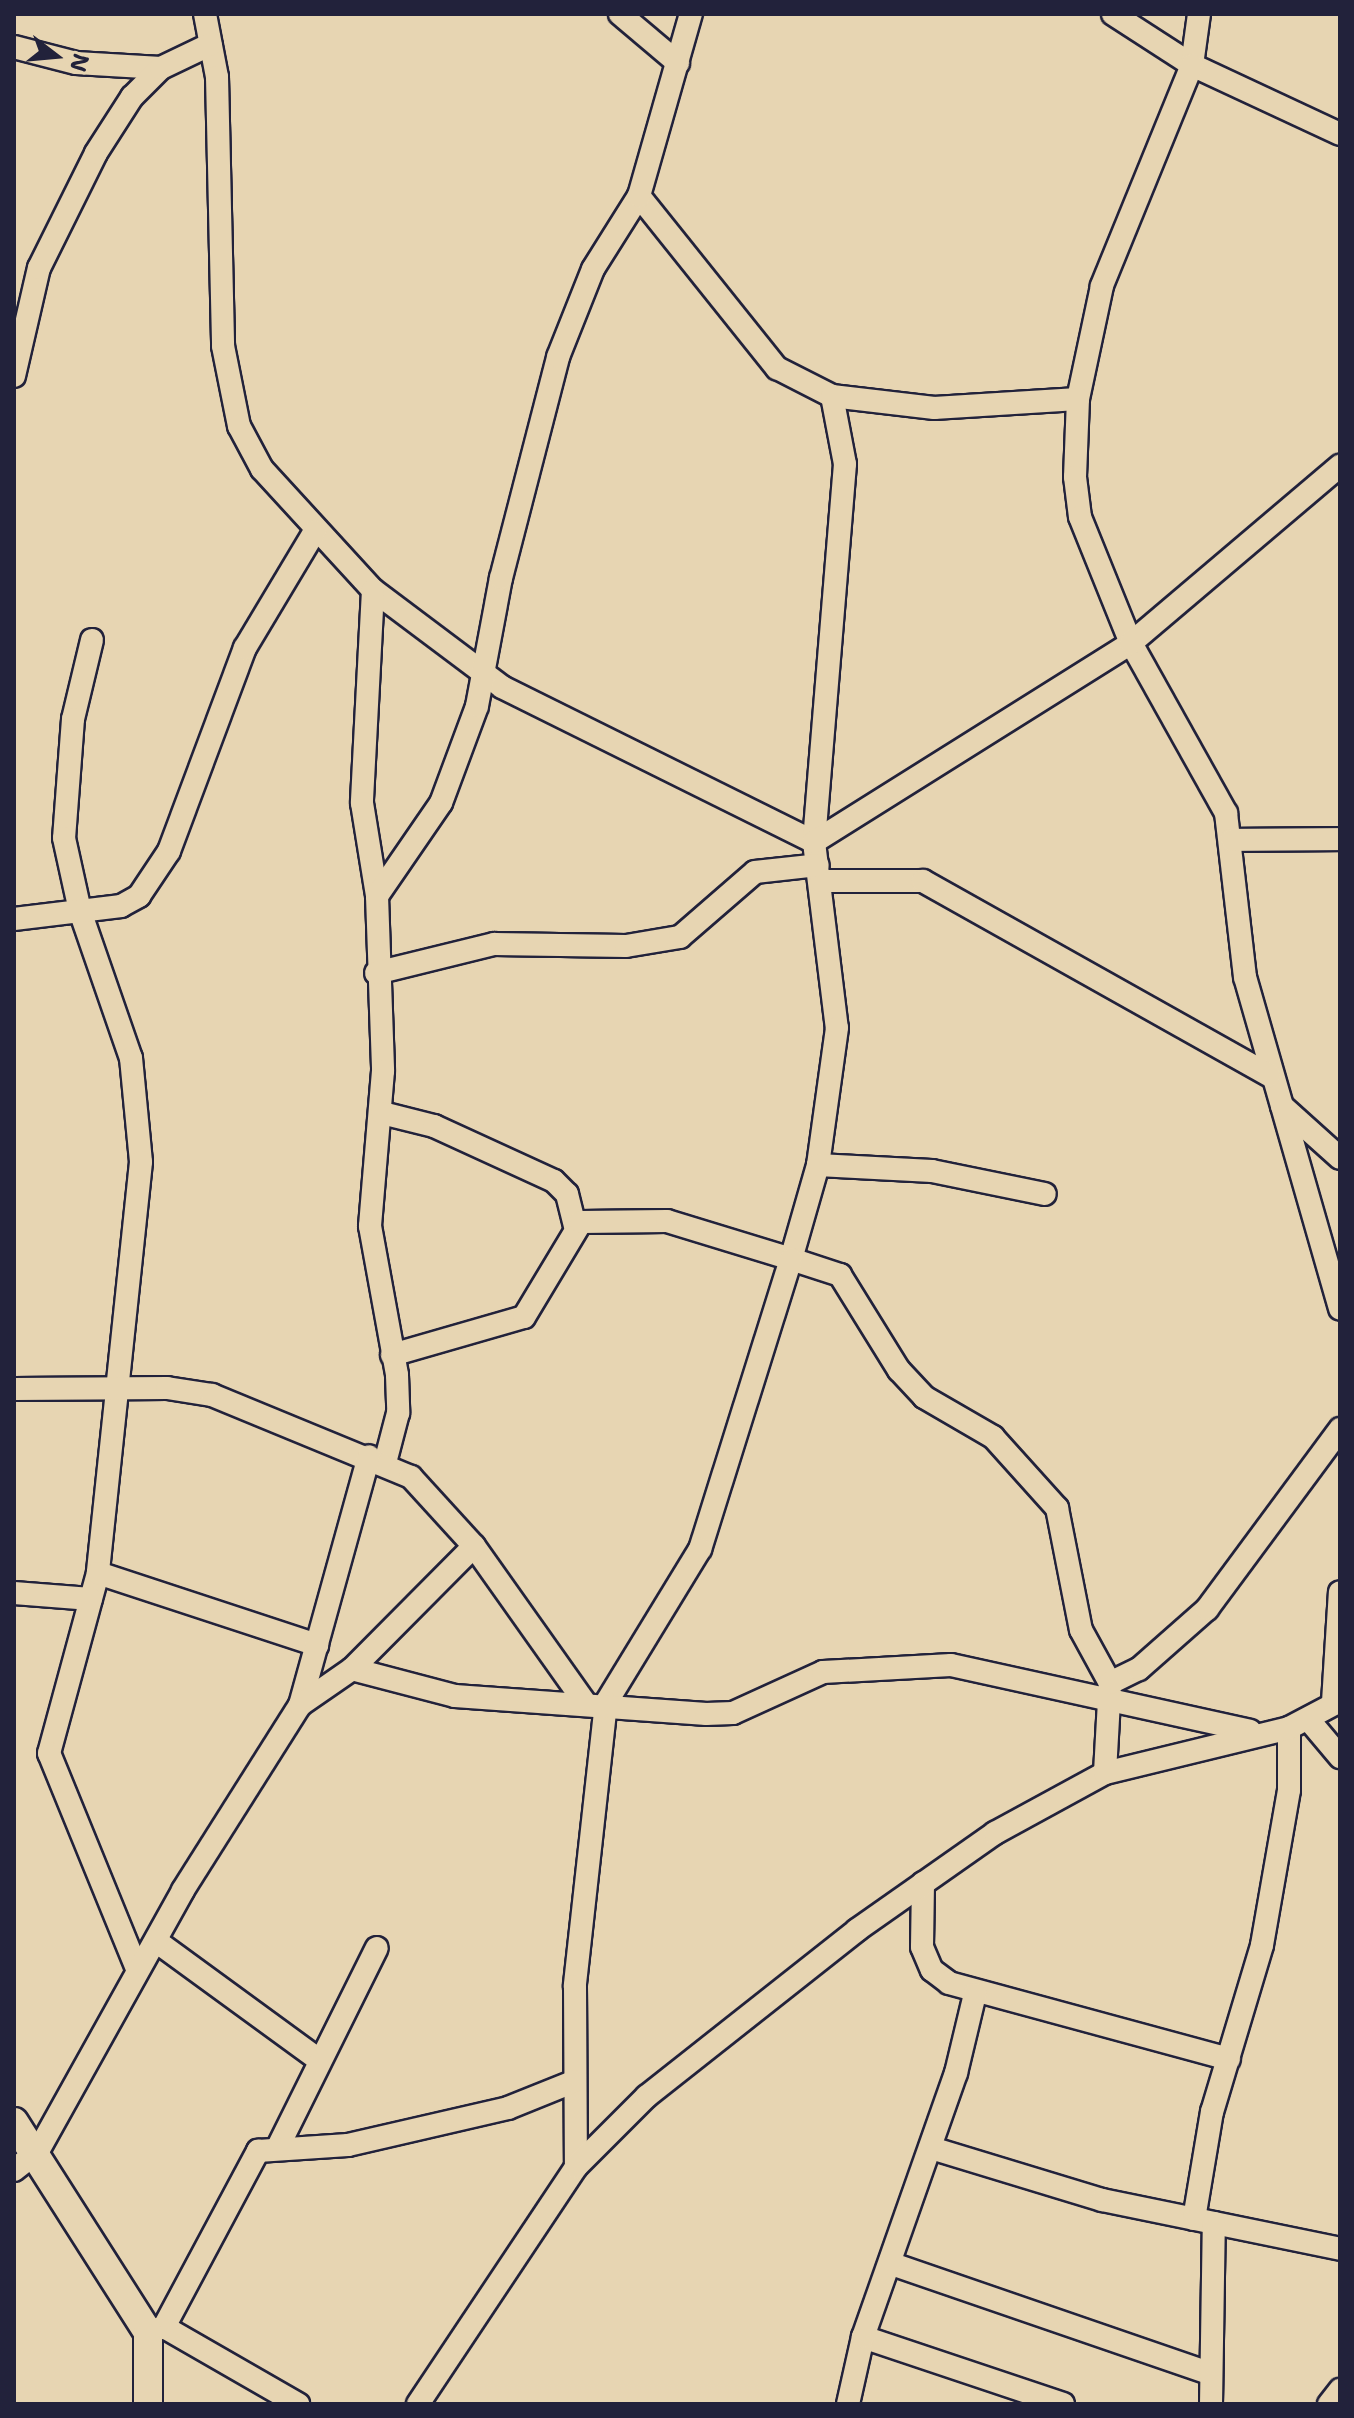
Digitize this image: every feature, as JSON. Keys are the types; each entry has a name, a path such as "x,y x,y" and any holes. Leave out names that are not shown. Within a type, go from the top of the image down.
{"street":[{"path":"205,14 211,44 223,346 239,426 262,469 315,531 373,590 484,672 624,754 814,842"},
{"path":"620,14 678,63"},
{"path":"377,896 441,803 484,672 558,357 593,269 639,196 691,14"},
{"path":"1113,14 1192,65 1340,134"},
{"path":"1199,14 1192,65 1102,286 1078,399 1080,517 1131,643 1226,813 1232,840 1245,977 1269,1075 1340,1309"},
{"path":"14,376 39,268 96,153 132,97 161,68 211,44"},
{"path":"14,47 76,63 161,68"},
{"path":"639,196 777,368 832,396 934,408 1078,399"},
{"path":"576,2167 575,1986 596,1703 700,1549 818,1165 837,1028 814,842 845,464 832,396"},
{"path":"814,842 1131,643 1340,466"},
{"path":"14,919 80,911 139,896 169,851 245,648 315,531"},
{"path":"14,2170 38,2151 138,1971 300,1705 377,1460 398,1413 392,1355 370,1226 382,1113 376,973 377,896 362,803 373,590"},
{"path":"92,640 73,719 64,838 80,911 140,1093 141,1162 98,1573 49,1753 138,1971"},
{"path":"1232,840 1340,839"},
{"path":"376,973 494,944 626,946 680,937 755,872 819,873 923,881 1269,1075"},
{"path":"1279,1102 1340,1158"},
{"path":"382,1113 434,1126 554,1181 567,1194 575,1225 524,1317 392,1355"},
{"path":"818,1165 932,1171 1045,1194"},
{"path":"575,1225 667,1221 840,1275 916,1388 993,1437 1057,1508 1081,1630 1109,1690 1105,1773"},
{"path":"14,1389 119,1393 167,1388 212,1395 377,1460 411,1477 474,1546 596,1703"},
{"path":"1109,1690 1139,1669 1207,1609 1340,1429"},
{"path":"300,1705 352,1669 474,1546"},
{"path":"98,1573 317,1645"},
{"path":"418,2404 576,2167 647,2096 923,1883 1105,1773 1298,1723 1337,1702 1340,1592"},
{"path":"14,1593 91,1599"},
{"path":"352,1669 455,1696 733,1713 823,1672 878,1664 951,1665 1109,1690 1255,1732"},
{"path":"1298,1723 1340,1757"},
{"path":"1211,2404 1204,2221 1229,2059 1262,1945 1298,1723"},
{"path":"923,1883 922,1947 932,1970 975,1994 1229,2059"},
{"path":"156,1941 319,2060"},
{"path":"278,2147 377,1948"},
{"path":"848,2404 863,2337 892,2264 931,2148 975,1994"},
{"path":"148,2404 156,2329 247,2162 278,2147 348,2145 508,2108 575,2081"},
{"path":"14,2122 38,2151 156,2329 298,2404"},
{"path":"931,2148 1204,2221 1340,2249"},
{"path":"892,2264 1211,2374"},
{"path":"863,2337 1063,2404"},
{"path":"1329,2404 1340,2390"}]}
